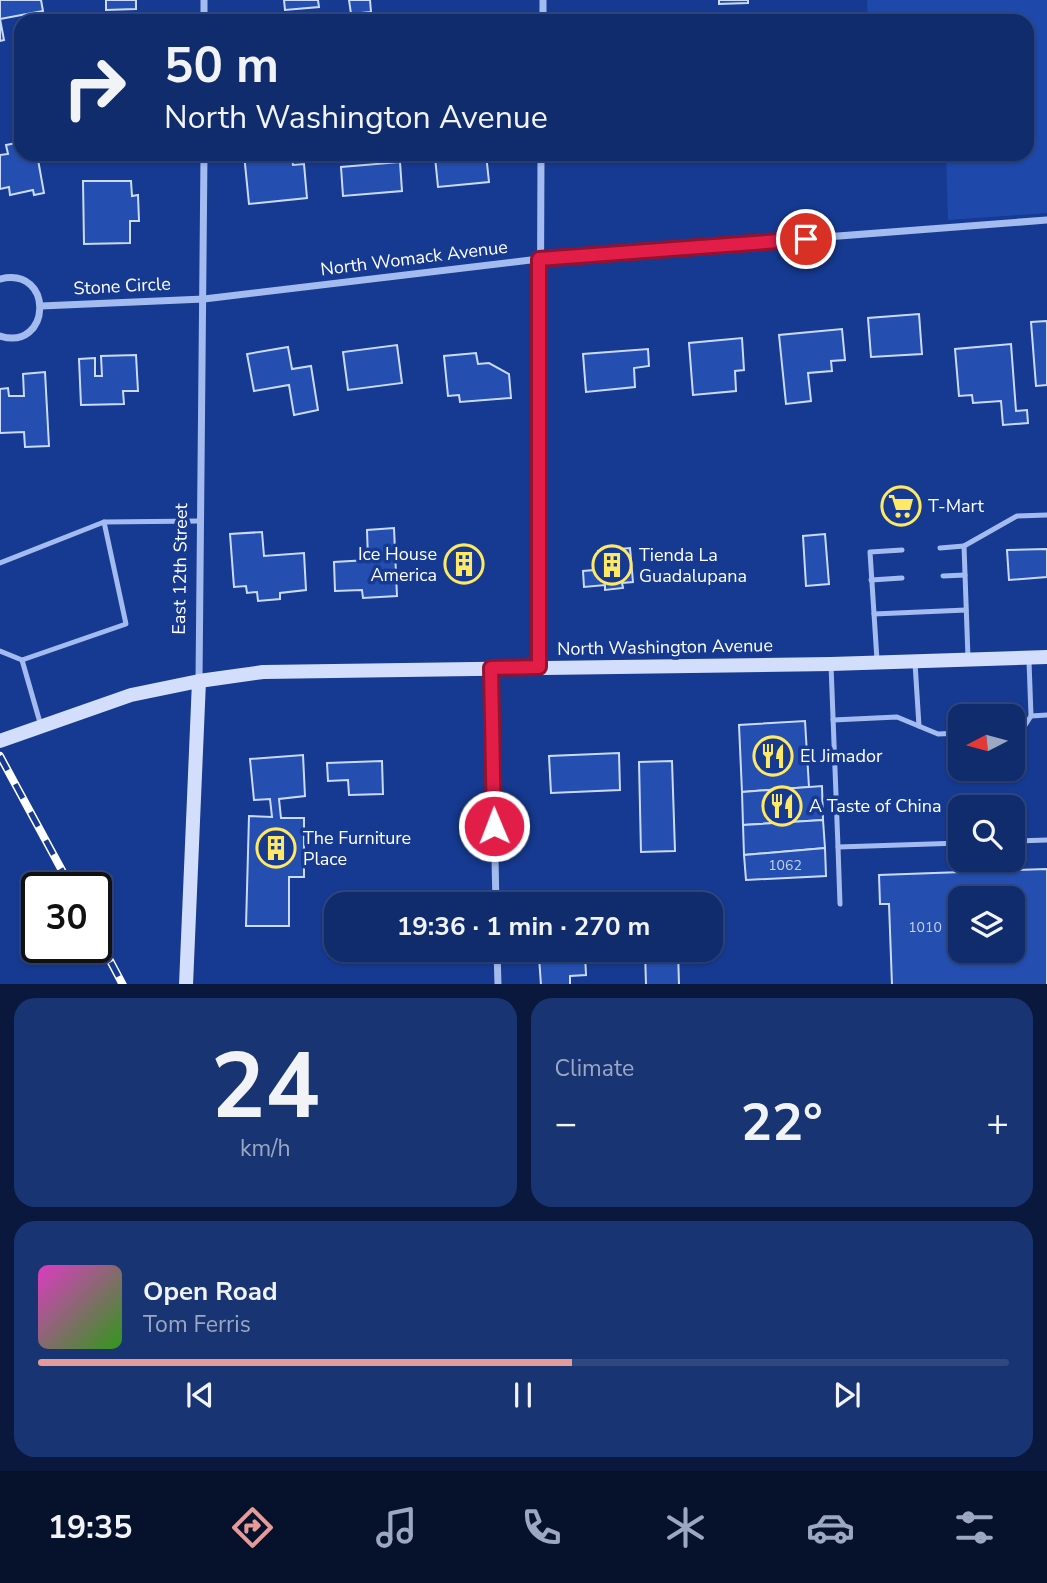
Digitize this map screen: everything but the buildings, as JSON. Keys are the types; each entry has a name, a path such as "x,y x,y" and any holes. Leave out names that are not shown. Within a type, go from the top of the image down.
{"main road":[{"name":"North Washington Avenue","path":"0,741 131,695 198,681 263,672 831,664 1047,657"},
{"name":"East 12th Street","path":"186,984 198,681"}],"street":[{"name":"East 12th Street","path":"198,681 204,161"},
{"path":"539,667 541,161"},
{"name":"North Womack Avenue","path":"204,299 539,259 1047,220"},
{"path":"0,279 18,278 27,282 34,288 41,306 40,317 27,333 18,338 0,336"},
{"name":"Stone Circle","path":"41,306 204,299"},
{"path":"491,668 496,892"},
{"path":"497,962 498,984"}],"lane":[{"path":"940,548 964,546 1017,516 1047,515"},
{"path":"0,563 104,522 200,521"},
{"path":"0,651 22,660 126,624 104,522"},
{"path":"964,546 968,660"},
{"path":"878,663 870,552 902,550"},
{"path":"943,576 965,575"},
{"path":"872,580 902,578"},
{"path":"874,614 966,610"},
{"path":"1026,724 1031,716 1029,658"},
{"path":"22,660 41,726"},
{"path":"915,662 919,726"},
{"path":"831,664 840,904"},
{"path":"1031,716 1047,715"},
{"path":"833,720 897,717 938,734 948,734"},
{"path":"1025,841 1047,840"},
{"path":"838,847 948,843"}],"shaded area":[{"path":"867,0 1047,0 1047,213 948,220 946,161 1034,161 1034,14 868,14"}],"railway":[{"path":"0,756 63,872"},
{"path":"111,963 122,984"}],"place":[{"name":"T-Mart","path":"901,506"},
{"name":"Ice House America","path":"464,564"},
{"name":"Tienda La Guadalupana","path":"612,565"},
{"name":"El Jimador","path":"773,756"},
{"name":"A Taste of China","path":"782,806"},
{"name":"The Furniture Place","path":"276,848"}],"route":[{"path":"494,826 491,668 539,667 539,259 806,239"}]}
